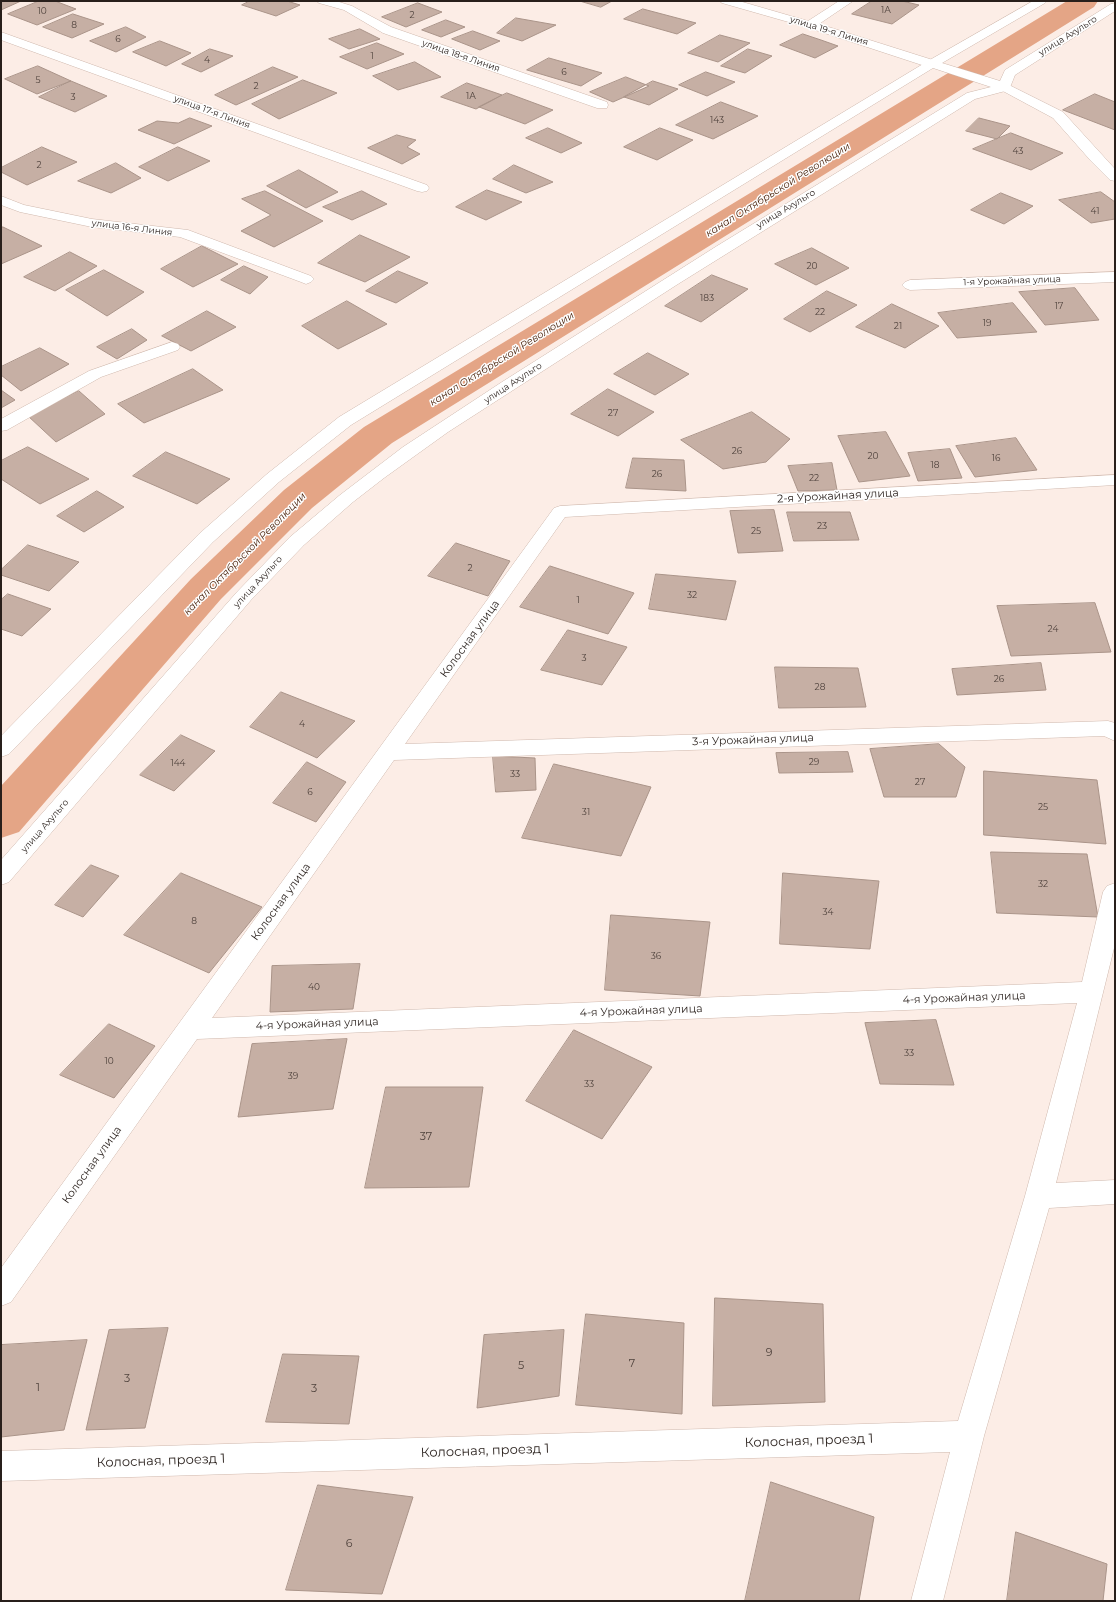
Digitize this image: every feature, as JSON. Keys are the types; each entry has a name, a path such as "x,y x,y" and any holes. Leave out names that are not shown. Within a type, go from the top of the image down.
{"street":[{"name":"улица 18-я Линия","path":"323,1 348,8 386,30 602,105"},
{"name":"улица 19-я Линия","path":"726,1 810,25 1005,87 1058,115 1102,156 1115,177"},
{"path":"810,25 846,1"},
{"path":"1,749 206,538 273,478 345,421 932,64 1041,1"},
{"name":"улица Ахульго","path":"1,876 244,596 278,560 316,523 392,463 450,423 713,254 971,96 1005,87 1009,73 1115,6"},
{"name":"улица 17-я Линия","path":"1,36 422,188"},
{"name":"улица 16-я Линия","path":"1,200 20,208 92,223 136,227 183,234 306,279"},
{"name":"1-я Урожайная улица","path":"910,286 1115,277"},
{"path":"1,426 95,374 172,347"},
{"name":"2-я Урожайная улица","path":"560,512 1115,480"},
{"name":"Колосная улица","path":"1,1292 560,512"},
{"name":"3-я Урожайная улица","path":"389,752 1108,728 1115,733"},
{"path":"927,1601 969,1436 1039,1196 1092,992 1115,892"},
{"name":"4-я Урожайная улица","path":"190,1029 1092,992"},
{"path":"1039,1196 1115,1192"},
{"name":"Колосная, проезд 1","path":"1,1466 969,1436"}],"building":[{"path":"1,1 21,1 1,10"},
{"path":"39,1 55,1 76,9 37,25 8,14"},
{"path":"250,1 287,1 300,5 276,16 242,5"},
{"path":"580,1 612,1 601,7"},
{"path":"872,1 902,1 919,5 892,24 852,14"},
{"path":"418,3 442,12 406,27 382,17"},
{"path":"643,9 696,23 677,34 624,19"},
{"path":"73,14 104,24 72,38 43,27"},
{"path":"516,18 556,25 522,41 497,33"},
{"path":"446,20 465,27 441,37 422,30"},
{"path":"126,27 146,37 116,52 90,41"},
{"path":"360,29 380,39 349,49 329,39"},
{"path":"473,31 500,41 480,50 452,39"},
{"path":"803,34 838,46 815,58 780,45"},
{"path":"720,35 750,43 718,62 688,53"},
{"path":"160,41 191,53 166,66 133,52"},
{"path":"377,43 404,54 367,69 340,57"},
{"path":"210,49 233,56 201,72 182,64"},
{"path":"748,49 772,56 745,73 721,66"},
{"path":"549,58 602,73 581,86 527,70"},
{"path":"415,62 441,77 398,90 373,76"},
{"path":"38,66 71,81 37,94 5,79"},
{"path":"273,67 298,77 236,105 215,95"},
{"path":"706,72 735,82 707,96 679,85"},
{"path":"626,77 649,86 613,102 590,92"},
{"path":"303,80 337,93 279,119 252,104"},
{"path":"71,81 107,96 75,112 39,97"},
{"path":"653,81 678,89 649,105 624,97"},
{"path":"467,83 502,95 476,109 441,97"},
{"path":"507,93 553,110 525,124 479,107"},
{"path":"1095,94 1115,102 1115,130 1063,110"},
{"path":"721,102 758,116 713,139 676,125"},
{"path":"190,118 212,126 174,144 138,130 157,121 178,123"},
{"path":"979,118 1010,126 997,139 966,131"},
{"path":"548,128 582,143 561,153 526,138"},
{"path":"660,128 693,140 657,160 624,147"},
{"path":"1011,133 1063,153 1031,170 973,149"},
{"path":"397,135 416,140 407,147 420,154 402,164 368,148"},
{"path":"42,147 77,162 27,185 1,172 1,168"},
{"path":"178,147 210,161 168,181 139,167"},
{"path":"116,163 141,178 111,193 78,181"},
{"path":"514,165 553,182 526,193 493,179"},
{"path":"299,170 338,192 306,208 267,186"},
{"path":"487,190 522,202 486,220 456,207"},
{"path":"265,191 323,221 274,247 241,231 271,215 242,199"},
{"path":"362,191 387,204 352,220 323,207"},
{"path":"1101,192 1115,202 1115,219 1091,223 1059,200"},
{"path":"1001,193 1033,206 1004,224 971,210"},
{"path":"1,227 3,227 42,246 1,264"},
{"path":"360,235 410,257 365,282 318,263"},
{"path":"202,246 238,264 193,287 161,269"},
{"path":"812,248 849,268 816,285 775,264"},
{"path":"70,252 97,266 55,291 24,277"},
{"path":"244,266 268,277 250,294 221,280"},
{"path":"104,270 144,292 107,316 66,290"},
{"path":"398,271 428,283 396,303 366,291"},
{"path":"712,275 748,289 701,322 665,306"},
{"path":"1075,288 1099,320 1045,325 1019,292"},
{"path":"827,291 857,305 810,332 784,319"},
{"path":"347,301 387,324 338,349 302,326"},
{"path":"1013,303 1037,332 957,338 938,313"},
{"path":"892,304 939,326 905,348 856,327"},
{"path":"207,311 236,327 191,351 162,336"},
{"path":"132,329 147,340 117,359 97,347"},
{"path":"40,348 69,364 21,391 1,375 1,367"},
{"path":"648,353 689,374 655,395 614,374"},
{"path":"193,369 223,390 144,423 118,404"},
{"path":"608,389 654,412 618,436 571,414"},
{"path":"1,390 15,400 1,408"},
{"path":"79,391 105,414 56,442 28,416"},
{"path":"752,412 790,439 766,462 723,469 681,440"},
{"path":"886,432 910,476 859,482 838,436"},
{"path":"1016,438 1037,470 975,477 956,446"},
{"path":"28,447 89,479 40,504 1,479 1,461"},
{"path":"950,449 962,478 918,481 908,453"},
{"path":"166,452 230,479 197,504 133,476"},
{"path":"633,458 684,460 686,491 626,488"},
{"path":"832,463 837,490 798,491 788,466"},
{"path":"97,491 124,507 84,532 57,516"},
{"path":"774,510 783,551 738,553 730,511"},
{"path":"787,512 850,512 859,540 794,541"},
{"path":"456,543 510,561 488,596 428,576"},
{"path":"28,545 79,562 49,591 1,575 1,570"},
{"path":"550,566 634,593 608,634 520,607"},
{"path":"656,574 736,581 726,620 649,609"},
{"path":"8,594 51,609 22,636 1,629 1,600"},
{"path":"1095,603 1111,652 1011,656 997,606"},
{"path":"568,630 627,647 602,685 541,670"},
{"path":"1041,663 1046,690 957,695 952,669"},
{"path":"775,667 858,668 866,707 779,708"},
{"path":"281,692 355,721 317,758 250,727"},
{"path":"181,735 215,751 174,791 140,775"},
{"path":"939,744 965,767 956,797 884,797 870,749"},
{"path":"848,752 853,772 779,773 776,753"},
{"path":"493,756 535,758 536,790 496,792"},
{"path":"307,762 346,782 316,822 273,803"},
{"path":"554,764 651,787 621,856 522,838"},
{"path":"984,771 1097,780 1106,844 984,835"},
{"path":"991,852 1087,854 1098,917 997,913"},
{"path":"91,865 119,876 83,917 55,905"},
{"path":"181,873 262,907 209,973 124,935"},
{"path":"783,873 879,881 870,949 780,944"},
{"path":"611,915 710,922 700,996 605,990"},
{"path":"360,964 353,1009 270,1012 272,966"},
{"path":"936,1020 954,1085 880,1084 865,1023"},
{"path":"109,1024 155,1046 114,1098 60,1075"},
{"path":"574,1030 652,1067 602,1139 526,1101"},
{"path":"347,1039 333,1109 238,1117 252,1044"},
{"path":"386,1087 483,1087 469,1187 365,1188"},
{"path":"715,1298 823,1304 825,1402 713,1406"},
{"path":"586,1314 684,1323 682,1414 576,1405"},
{"path":"168,1328 145,1428 86,1430 109,1330"},
{"path":"564,1330 559,1396 477,1408 484,1335"},
{"path":"87,1340 64,1430 1,1437 1,1345"},
{"path":"283,1354 359,1356 349,1424 266,1422"},
{"path":"771,1482 874,1517 859,1601 745,1601"},
{"path":"318,1485 413,1497 382,1594 286,1590"},
{"path":"1016,1532 1107,1564 1103,1601 1007,1601"}],"waterway":[{"name":"канал Октябрьской Революции","path":"1,819 206,589 298,499 378,435 1085,1"}]}
